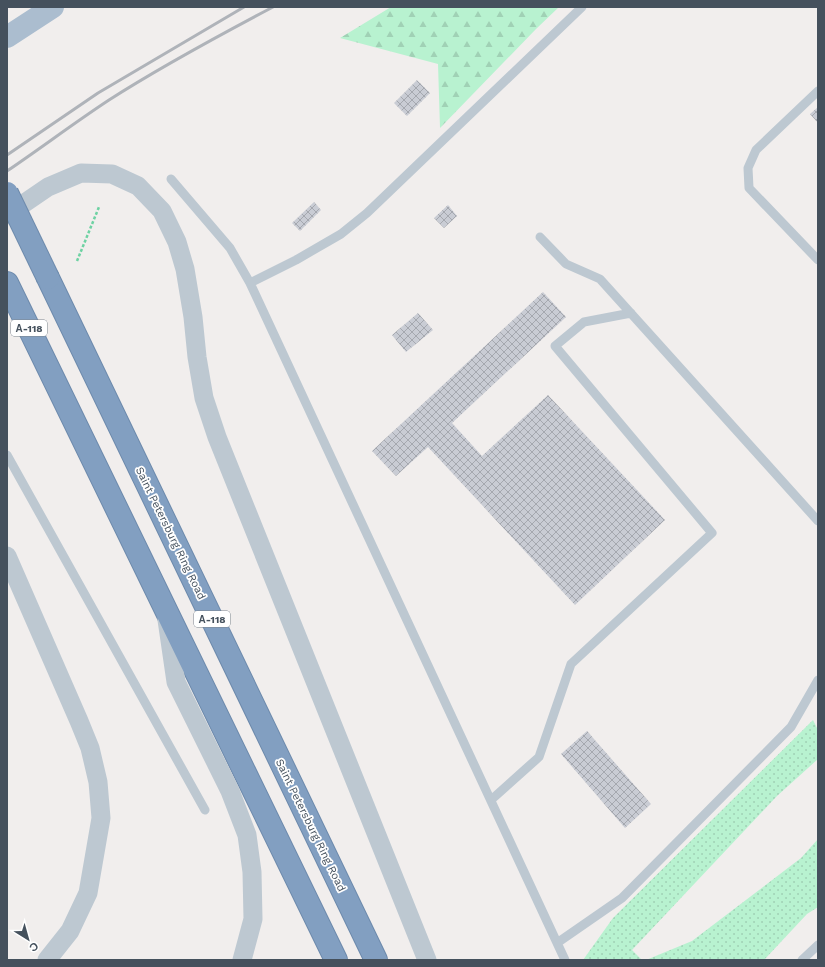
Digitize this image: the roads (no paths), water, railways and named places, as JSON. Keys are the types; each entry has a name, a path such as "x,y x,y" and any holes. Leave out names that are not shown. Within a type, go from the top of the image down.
{"highway":[{"name":"Saint Petersburg Ring Road","path":"7,192 376,960"},
{"name":"А-118","path":"10,289 336,960"}],"main road":[{"path":"7,25 34,7"},
{"path":"7,37 53,7"}],"street":[{"path":"7,215 48,186 81,173 112,174 138,186 162,211 177,242 185,269 204,398 217,437 427,960"},
{"path":"7,556 90,748 98,782 101,818 88,893 70,931 47,960"},
{"path":"166,611 176,682 230,791 247,835 252,872 253,919 242,960"}],"lane":[{"path":"250,283 296,260 341,234 367,213 582,7"},
{"path":"818,91 756,150 748,168 749,188 818,260"},
{"path":"171,179 230,248 250,283 565,960"},
{"path":"540,237 566,264 600,279 818,521"},
{"path":"490,800 539,757 571,664 712,533 555,346 584,322 631,313"},
{"path":"7,455 205,810"},
{"path":"557,943 622,898 791,727 818,680"},
{"path":"802,960 818,945"}],"railway":[{"path":"7,155 98,93 244,7"},
{"path":"7,171 129,87 273,7"}]}
